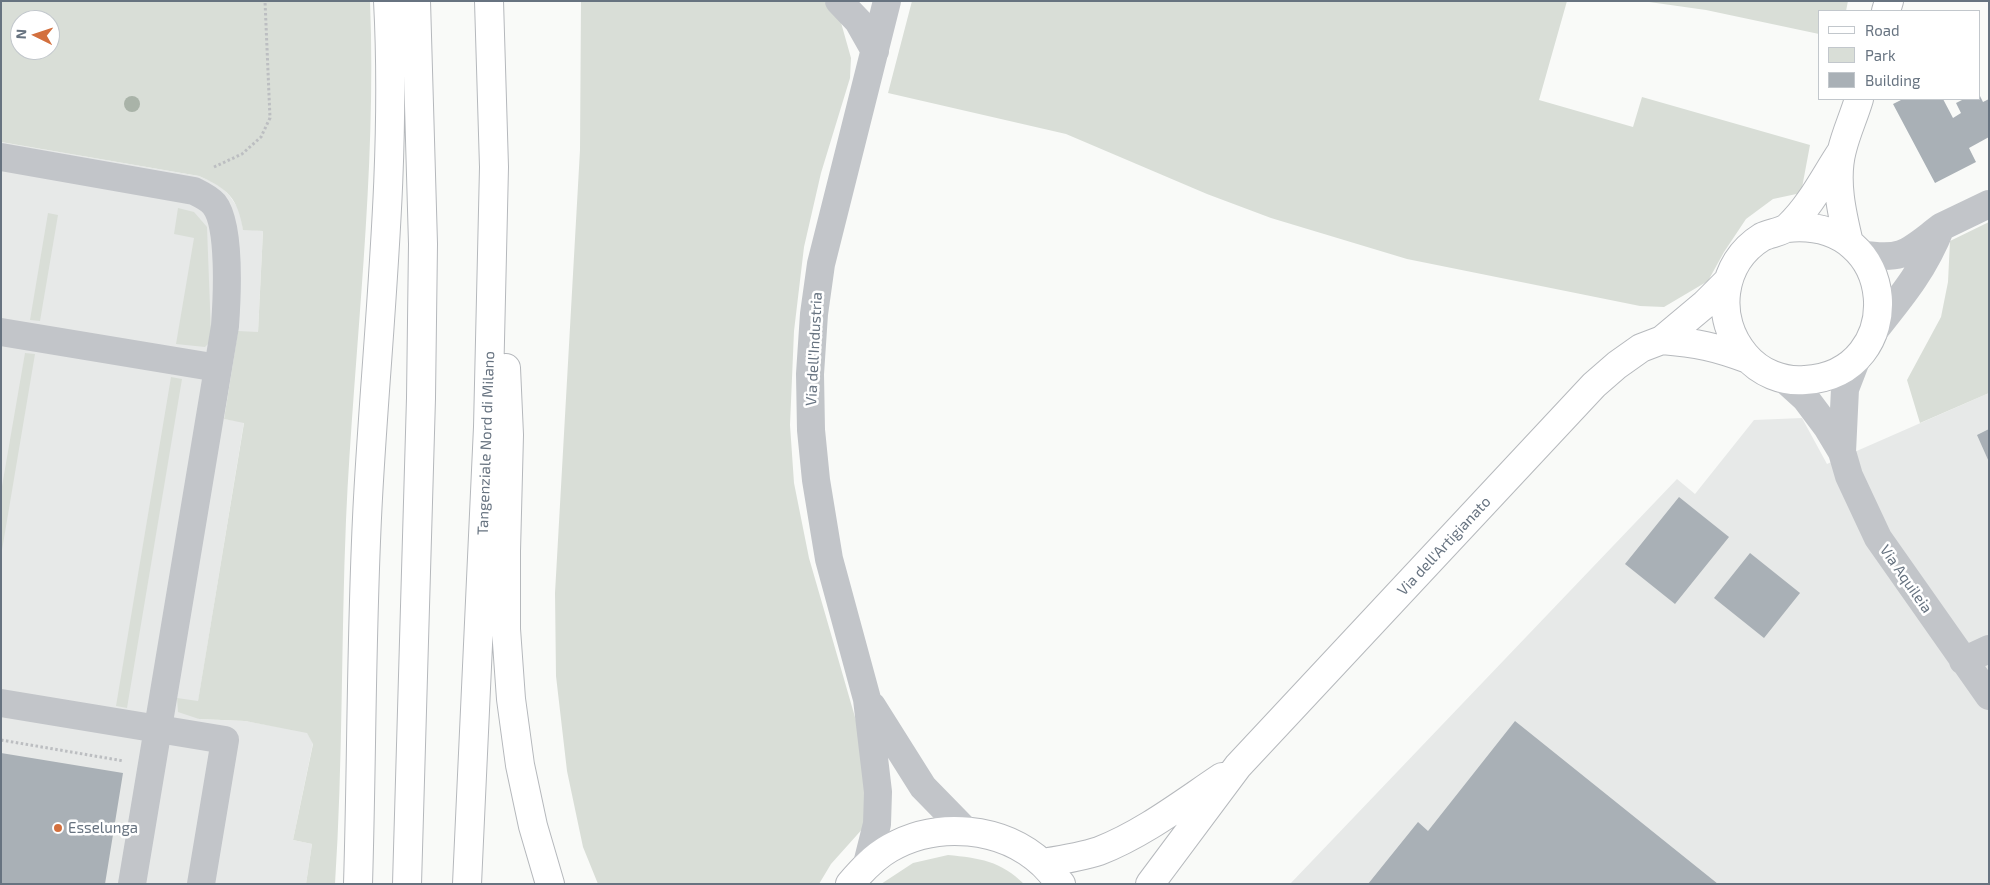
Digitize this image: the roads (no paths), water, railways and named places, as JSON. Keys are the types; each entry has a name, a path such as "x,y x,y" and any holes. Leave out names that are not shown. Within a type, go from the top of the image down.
{"main road":[{"path":"358,884 368,500 387,197 390,97 388,1"},
{"path":"407,884 422,264 416,1"},
{"name":"Tangenziale Nord di Milano","path":"467,884 488,437 494,167 489,1"},
{"path":"1788,228 1804,208 1841,152 1859,100"},
{"path":"1841,152 1840,194 1842,216 1855,248 1870,267 1876,282 1879,298 1878,315 1874,330 1867,345 1857,358 1830,376 1814,380 1798,381 1784,379 1765,371 1748,359 1738,348 1727,323 1725,309 1728,281 1741,256 1751,246 1774,231 1804,226 1820,228 1835,234 1855,248"},
{"path":"494,167 510,434 506,550 506,630 511,699 520,765 533,826 550,884"},
{"name":"Via dell'Artigianato","path":"1150,884 1238,766 1594,385 1641,348 1662,340 1705,304 1728,281"},
{"name":"Via dell'Artigianato","path":"1662,340 1693,342 1717,347 1748,359"},
{"name":"Via dell'Artigianato","path":"1042,863 1098,851 1115,844 1139,831 1238,766"},
{"path":"859,874 889,849 913,837 940,831 966,831 993,836 1018,846 1042,863 1061,884"}],"street":[{"path":"840,1 858,21 875,51"},
{"name":"Via dell'Industria","path":"859,874 877,824 878,792 867,699 828,559 814,470 810,430 810,374 814,314 821,264 887,1"},
{"path":"1,157 194,190 213,203 224,225 227,300 225,326 132,884"},
{"path":"1855,248 1883,257 1895,257 1909,251 1941,228 1989,204"},
{"path":"1874,330 1921,269 1931,252 1941,228"},
{"path":"1,332 218,368"},
{"name":"Via Aquileia","path":"1842,452 1845,390 1857,358"},
{"name":"Via Aquileia","path":"1784,379 1816,411 1842,452 1856,491 1878,538 1989,696"},
{"path":"1963,660 1989,649"},
{"name":"Via dell'Industria","path":"867,699 923,787 966,831"},
{"path":"1,703 225,740 201,884"}],"place":[{"name":"Esselunga","path":"58,828"}]}
